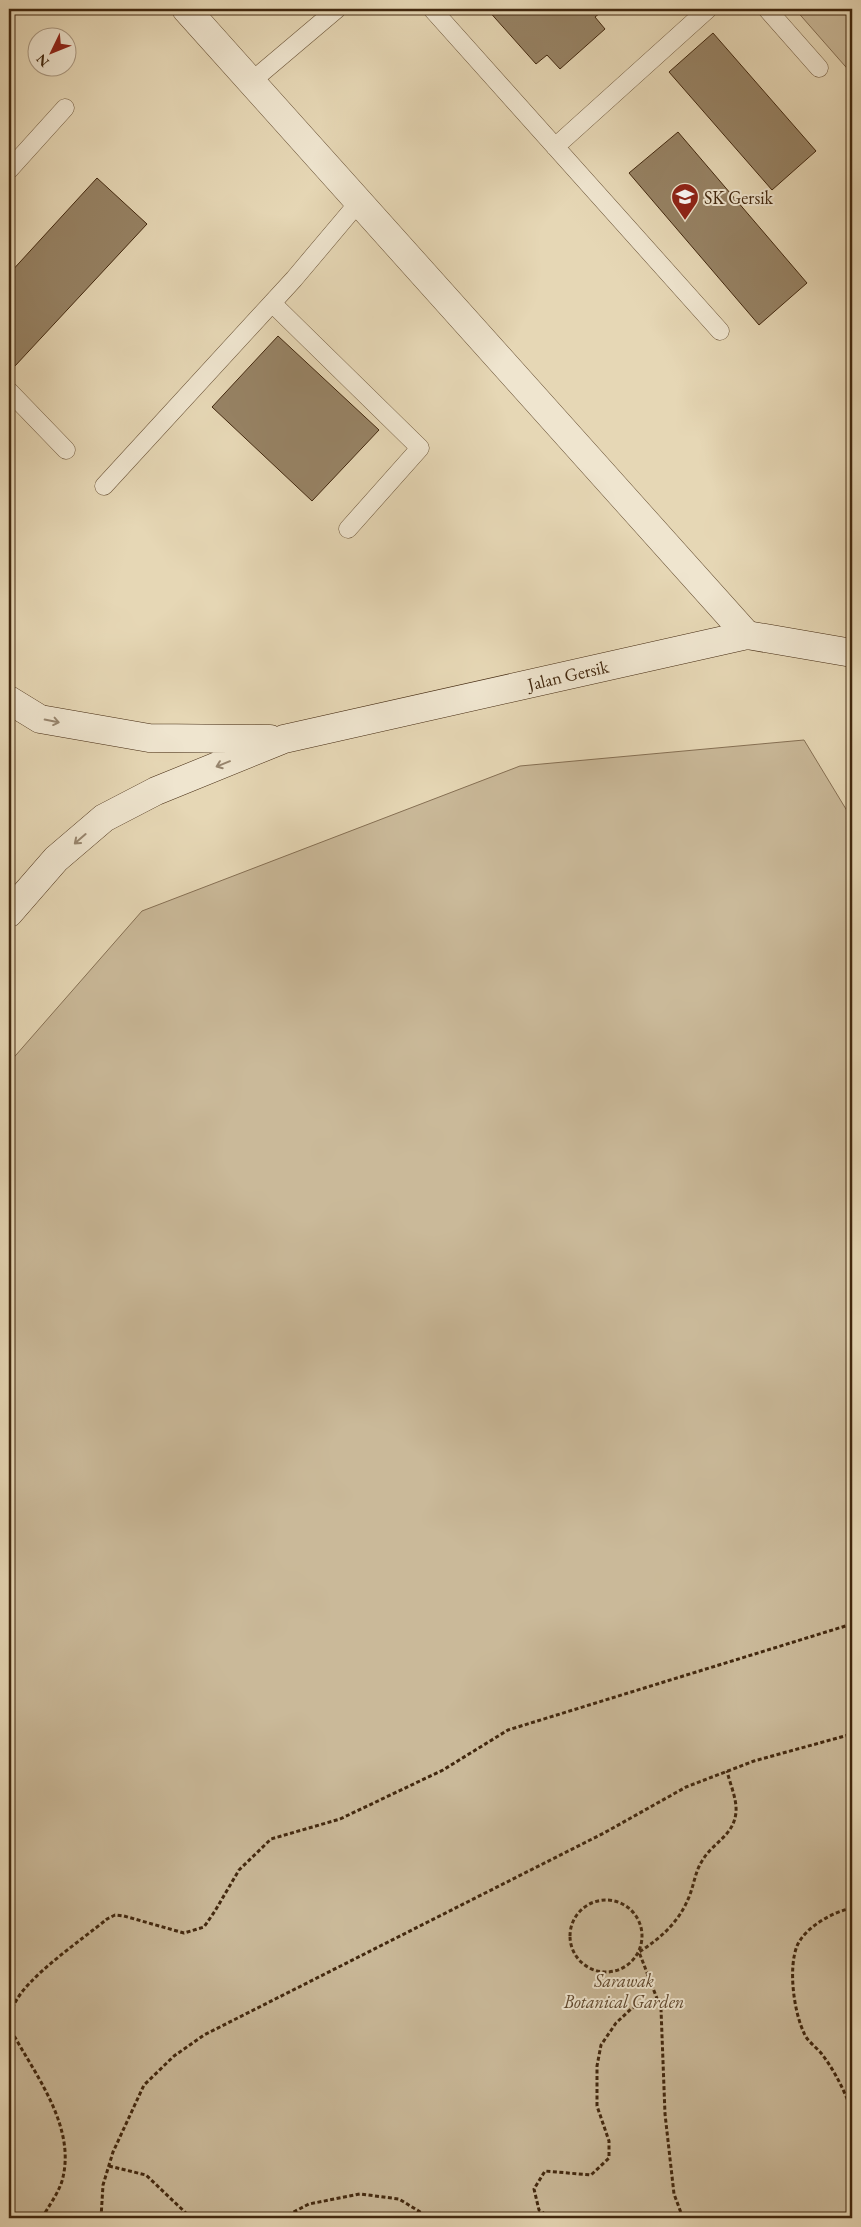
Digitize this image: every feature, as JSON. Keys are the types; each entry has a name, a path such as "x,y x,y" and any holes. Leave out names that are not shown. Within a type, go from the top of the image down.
{"street":[{"path":"186,9 747,635"},
{"name":"Jalan Gersik","path":"284,739 747,635 852,653"},
{"path":"9,700 40,719 149,738 284,739"},
{"path":"9,913 56,859 104,818 156,791 284,739"}],"lane":[{"path":"252,81 337,9"},
{"path":"432,9 720,332"},
{"path":"555,147 708,9"},
{"path":"767,9 819,68"},
{"path":"9,170 66,108"},
{"path":"104,486 272,303 358,203"},
{"path":"272,303 420,448 348,529"},
{"path":"9,391 66,450"}],"path":[{"path":"42,2218 62,2181 65,2147 58,2115 12,2032 10,2019 14,2005 30,1982 107,1919 115,1915 124,1916 184,1933 204,1927 216,1911 239,1870 271,1838 340,1819 443,1770 508,1730 852,1624"},
{"path":"101,2218 103,2185 109,2166 144,2085 174,2056 204,2035 604,1833 686,1787 754,1760 852,1734"},
{"path":"683,2218 674,2194 665,2114 660,2009 639,1952 643,1935 638,1918 623,1904 604,1899 596,1901 584,1906 572,1923 569,1938 578,1960 595,1971 611,1973 623,1969 631,1963 639,1952 657,1940 678,1919 689,1896 702,1859 721,1842 733,1826 736,1811 727,1771"},
{"path":"852,1908 841,1911 817,1923 797,1946 793,1971 794,2000 804,2034 822,2053 840,2081 852,2111"},
{"path":"551,2218 540,2210 534,2189 544,2171 592,2175 609,2158 609,2141 597,2106 597,2066 601,2045 616,2023 632,2008 657,2000"},
{"path":"109,2166 146,2175 188,2215 196,2218"},
{"path":"282,2218 309,2204 360,2194 399,2199 430,2218"}],"green space":[{"path":"795,9 852,9 852,74"},
{"name":"Sarawak Botanical Garden","path":"804,740 852,819 852,2218 9,2218 9,1063 142,911 520,766"}],"building":[{"path":"487,9 605,9 595,17 605,29 560,69 547,55 536,64"},
{"path":"713,33 816,151 772,190 669,72"},
{"path":"678,132 807,283 759,325 629,173"},
{"path":"97,178 147,224 15,366 9,360 9,274"},
{"path":"278,336 379,430 312,501 212,407"}],"place":[{"name":"SK Gersik","path":"685,221"}]}
